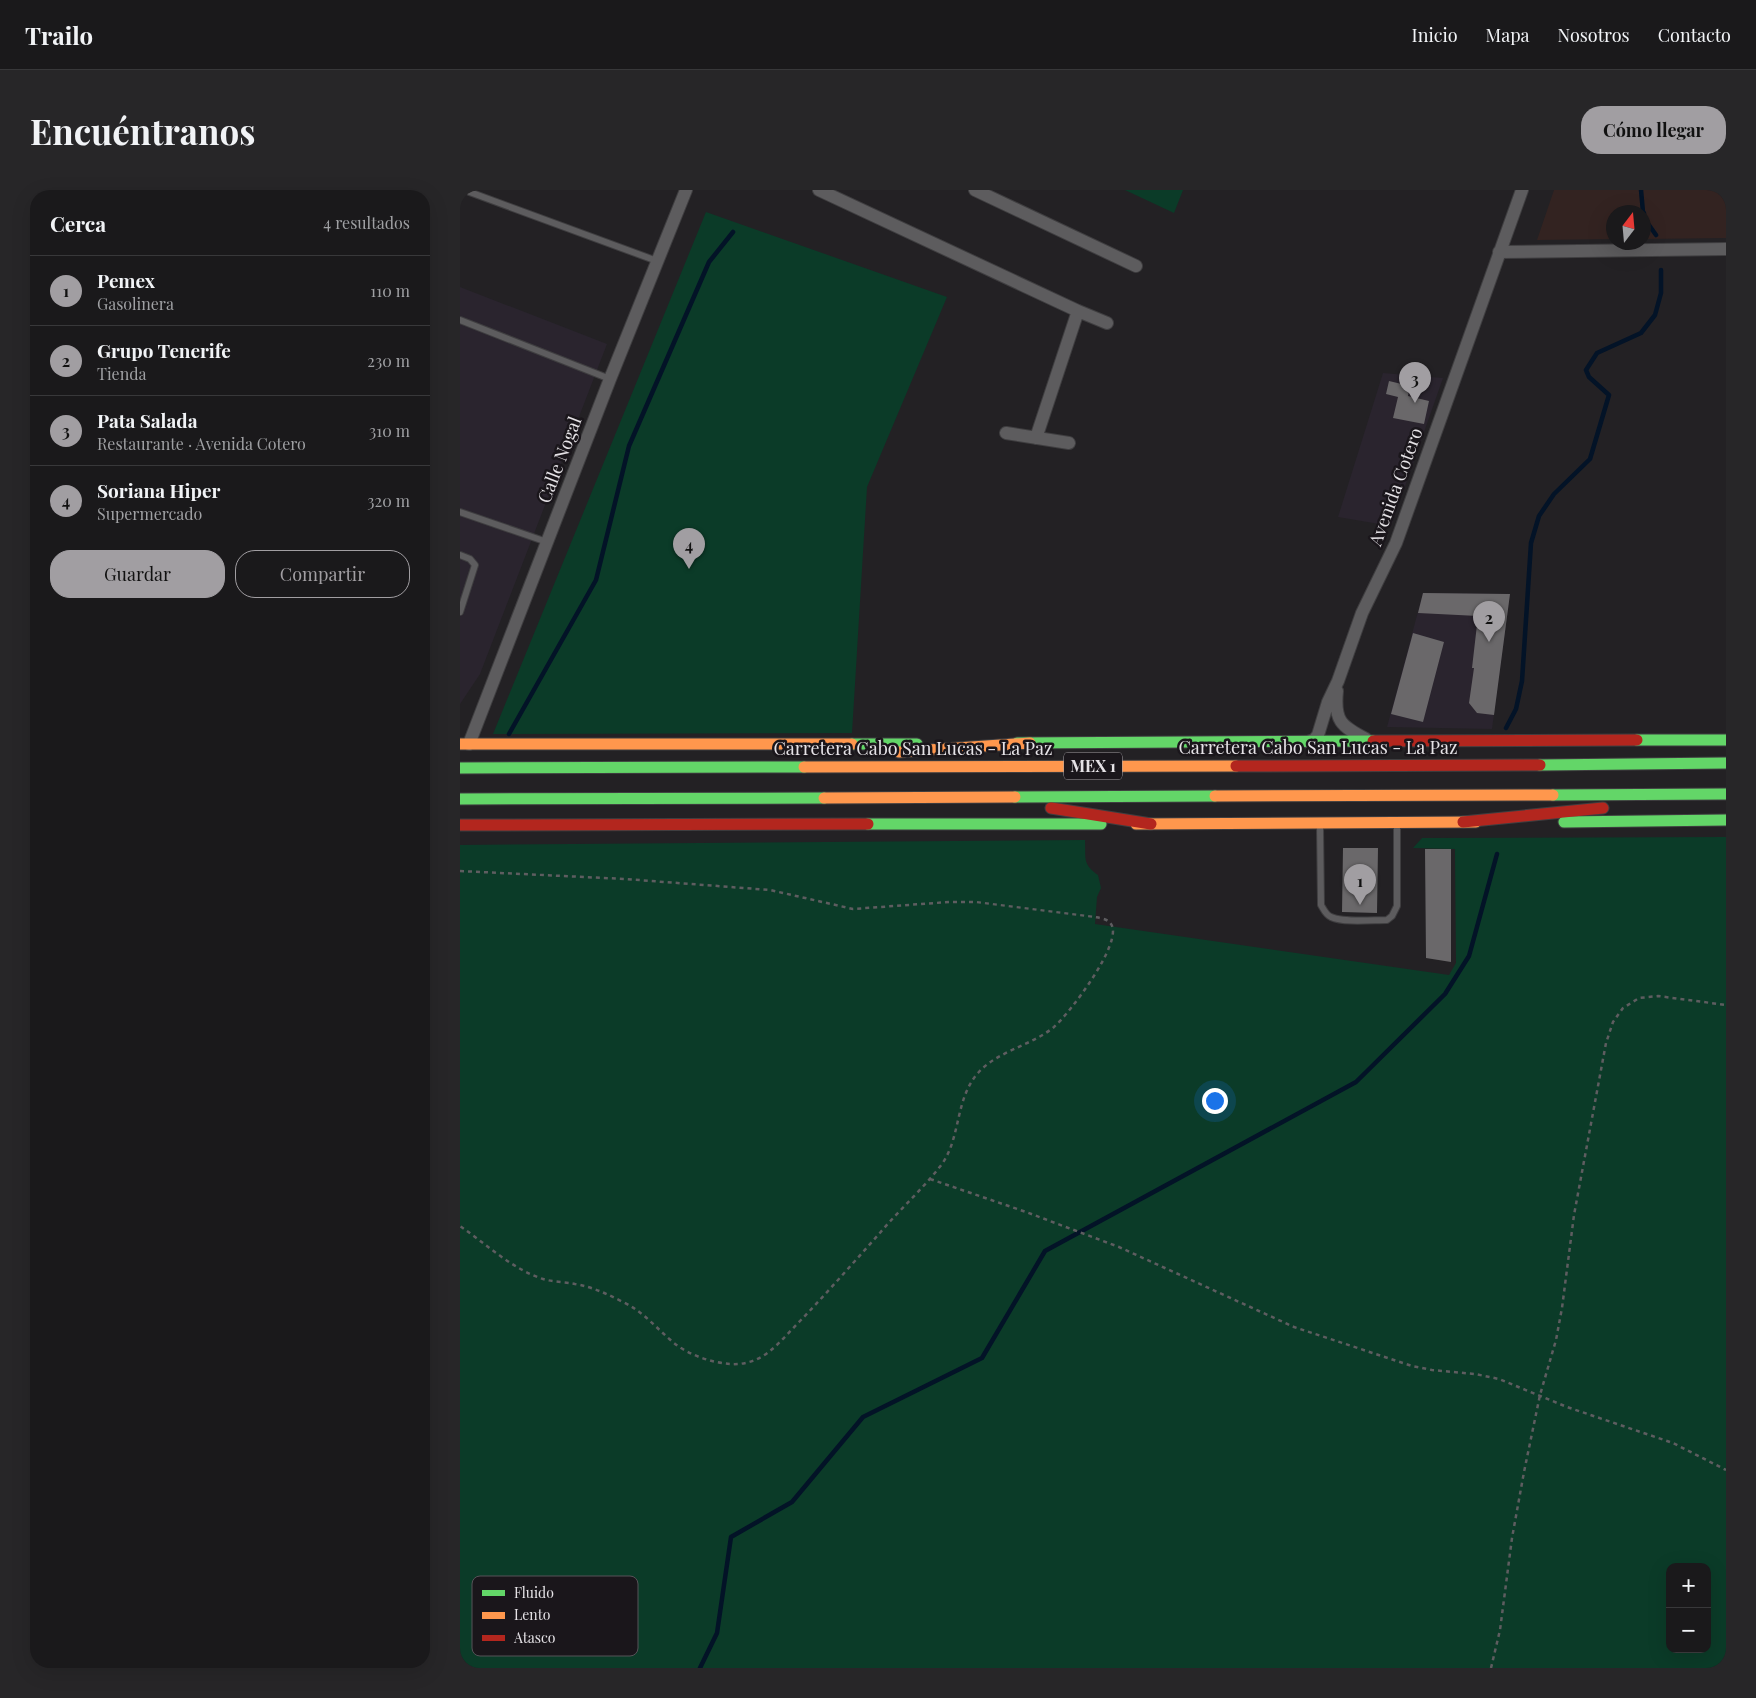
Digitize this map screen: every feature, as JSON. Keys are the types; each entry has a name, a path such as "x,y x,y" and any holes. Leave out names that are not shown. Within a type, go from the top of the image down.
{"main road":[{"path":"464,744 1725,740"},
{"path":"727,768 824,754 888,753 1030,743"},
{"name":"Carretera Cabo San Lucas - La Paz","path":"460,768 1419,766 1726,763"},
{"path":"1463,822 1726,794"},
{"name":"MEX 1","path":"460,799 1726,794"},
{"path":"943,796 995,807 1053,808 1151,824"},
{"path":"460,825 1151,824 1726,820"}],"street":[{"name":"Calle Nogal","path":"464,744 547,542 686,190"},
{"path":"819,190 1107,323"},
{"path":"975,190 1136,266"},
{"name":"Avenida Cotero","path":"1338,681 1362,613 1396,543 1522,190"},
{"path":"1499,252 1726,249"},
{"path":"1036,438 1078,311"},
{"path":"1006,433 1068,443"},
{"path":"1338,681 1336,704 1339,719 1348,730 1370,742"},
{"path":"1308,742 1314,740 1318,735 1328,702 1338,681"}],"lane":[{"path":"464,190 657,262"},
{"path":"460,320 610,379"},
{"path":"460,512 547,542"},
{"path":"460,555 470,558 475,565 460,612"},
{"path":"1320,822 1321,905 1331,917 1352,920 1387,920 1396,912 1397,822"}],"path":[{"path":"460,871 625,879 770,890 853,908 976,902 1106,919 1112,924 1114,931 1107,955 1075,1003 1054,1027 1036,1039 997,1058 980,1071 968,1085 947,1156 930,1179 880,1232 830,1290 771,1350 757,1359 746,1363 731,1364 715,1362 689,1353 631,1306 594,1288 545,1280 530,1274 514,1265 460,1226"},
{"path":"1491,1668 1500,1630 1512,1538 1540,1395 1558,1332 1574,1214 1606,1043 1622,1008 1639,998 1658,996 1726,1005"},
{"path":"930,1179 1120,1247 1294,1327 1412,1366 1488,1376 1567,1407 1673,1442 1726,1470"}],"shaded area":[{"path":"1554,190 1726,190 1726,238 1651,239 1651,205 1606,205 1606,239 1537,240"},
{"path":"460,287 607,344 480,674 460,704"},
{"path":"1383,373 1443,378 1391,526 1338,517"},
{"path":"1423,593 1510,594 1492,729 1387,727"}],"green space":[{"path":"1125,190 1183,190 1174,213"},
{"path":"706,212 947,297 867,487 852,733 493,734"},
{"path":"1726,837 1726,1668 460,1668 460,845 1085,840 1087,864 1098,875 1101,888 1097,897 1095,924 1449,975 1456,963 1455,849 1413,848 1422,838"}],"building":[{"path":"1389,381 1410,386 1408,396 1429,401 1424,424 1393,418 1398,397 1386,394"},
{"path":"1423,593 1510,594 1494,715 1477,713 1469,703 1478,616 1418,613"},
{"path":"1413,633 1444,642 1423,722 1391,714"},
{"path":"1343,848 1378,848 1377,913 1342,912"},
{"path":"1425,849 1451,849 1451,962 1426,958"}],"waterway":[{"path":"1641,190 1642,205"},
{"path":"1651,228 1656,235"},
{"path":"509,734 596,580 629,446 709,262 733,232"},
{"path":"1506,728 1516,709 1522,681 1531,543 1539,516 1554,494 1590,459 1609,395 1589,377 1586,370 1597,353 1641,333 1655,315 1661,293 1661,270"},
{"path":"700,1668 717,1633 731,1537 792,1502 863,1417 982,1358 1045,1251 1356,1082 1445,994 1469,956 1497,854"}],"traffic: fast":[{"path":"1637,740 1726,740"},
{"path":"1017,743 1373,741"},
{"path":"852,744 917,744"},
{"path":"1540,765 1726,763"},
{"path":"460,768 804,767"},
{"path":"1553,795 1726,794"},
{"path":"1015,797 1215,796"},
{"path":"460,799 824,798"},
{"path":"1564,822 1726,820"},
{"path":"868,824 1101,824"}],"traffic: slow":[{"path":"899,752 1030,743"},
{"path":"460,744 852,744"},
{"path":"804,767 1236,766"},
{"path":"1215,796 1553,795"},
{"path":"824,798 1015,797"},
{"path":"1136,824 1476,822"}],"traffic: jam":[{"path":"1373,741 1637,740"},
{"path":"1236,766 1540,765"},
{"path":"1051,808 1151,824"},
{"path":"1463,822 1603,808"},
{"path":"460,825 868,824"}],"place":[{"name":"Pata Salada","path":"1415,403"},
{"name":"Soriana Hiper","path":"689,569"},
{"name":"Grupo Tenerife","path":"1489,642"},
{"name":"Pemex","path":"1360,905"}]}
